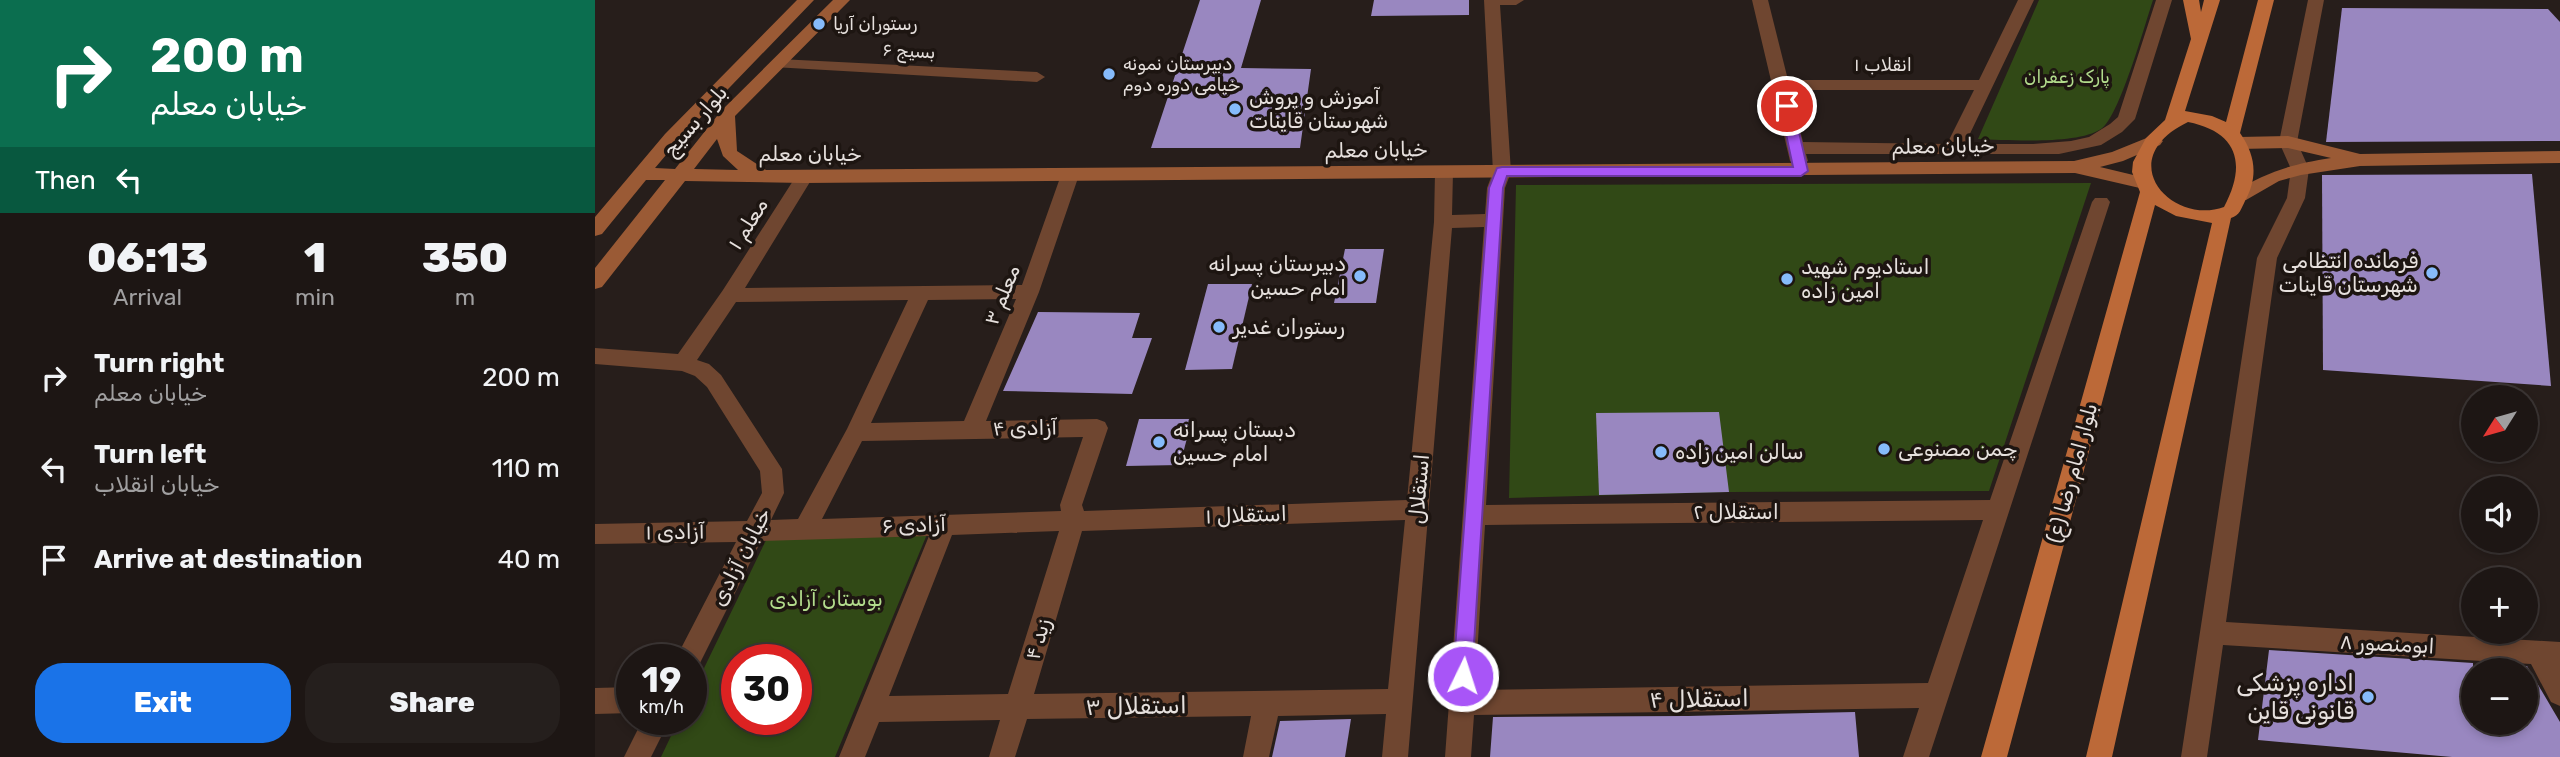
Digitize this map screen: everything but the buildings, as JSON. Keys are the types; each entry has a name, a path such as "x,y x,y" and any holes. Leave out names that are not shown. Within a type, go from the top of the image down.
{"main road":[{"path":"2190,0 2198,38"},
{"path":"2173,121 2212,0"},
{"path":"2236,138 2204,118 2186,116 2173,121 2154,141 2143,163 2147,186 2157,197 2181,210 2211,217 2231,211 2241,196 2247,175 2236,138 2266,0"},
{"name":"بلوار امام رضا (ع)","path":"1994,757 2147,186"},
{"path":"2099,757 2223,214"}],"street":[{"name":"بلوار بسیج","path":"595,229 671,138 806,0"},
{"name":"بلوار بسیج","path":"595,282 727,115 842,0"},
{"path":"1458,757 1496,188 1502,172 1496,108 1492,0 1516,0"},
{"path":"1760,0 1801,171"},
{"path":"1954,148 2026,0"},
{"path":"1796,148 2063,148 2094,142 2115,131 2126,119 2164,0"},
{"path":"2194,757 2214,634 2266,258 2296,198 2300,169 2288,142 2316,0"},
{"name":"بسیج ۶","path":"779,64 1037,77"},
{"name":"انقلاب ۱","path":"1782,85 1985,85"},
{"path":"727,115 724,148 731,159 764,177"},
{"path":"2236,138 2288,142 2360,160"},
{"path":"2074,167 2117,157 2154,141"},
{"path":"2241,196 2273,177 2300,169 2360,160 2560,157"},
{"name":"خیابان معلم","path":"642,174 804,177 2074,167"},
{"path":"2074,167 2147,186"},
{"name":"استقلال","path":"1395,757 1443,222 1444,172"},
{"name":"معلم ۳","path":"972,429 1029,292 1070,175"},
{"name":"معلم ۱","path":"684,363 804,177"},
{"path":"1916,757 2101,202"},
{"path":"1443,222 1494,220"},
{"path":"805,529 856,432 922,291"},
{"path":"730,295 1029,292"},
{"name":"خیابان آزادی","path":"595,356 684,363 702,370 715,381 771,469 773,493 696,644"},
{"name":"آزادی ۴","path":"856,432 1097,428 1071,505 1074,520"},
{"name":"استقلال ۱","path":"1074,520 1418,510"},
{"name":"استقلال ۲","path":"1474,514 1999,510"},
{"name":"آزادی ۶","path":"755,531 1074,520"},
{"name":"زید ۴","path":"1002,757 1074,520"},
{"path":"852,757 945,524"},
{"name":"آزادی ۱","path":"595,534 755,531"},
{"name":"ابومنصور ۸","path":"2214,634 2549,654"},
{"path":"2549,654 2560,693"},
{"name":"استقلال ۴","path":"1461,703 1937,695"},
{"path":"595,701 616,700"},
{"name":"استقلال ۳","path":"871,709 1400,701"},
{"path":"1256,757 1267,704"},
{"path":"638,757 649,735"}],"green space":[{"name":"پارک زعفران","path":"2039,0 2153,0 2116,108 2101,129 2090,134 2059,139 1978,139"},
{"path":"2091,183 1989,491 1729,492 1509,498 1516,185"},
{"name":"بوستان آزادی","path":"930,527 835,757 661,757 671,735 707,735 707,662 769,534"}],"place":[{"name":"رستوران آریا","path":"819,24"},
{"name":"دبیرستان نمونه خیامی دوره دوم","path":"1109,74"},
{"name":"آموزش و پروش شهرستان قاینات","path":"1235,109"},
{"name":"فرمانده انتظامی شهرستان قاینات","path":"2432,273"},
{"name":"دبیرستان پسرانه امام حسین","path":"1360,276"},
{"name":"استادیوم شهید امین زاده","path":"1787,279"},
{"name":"رستوران غدیر","path":"1219,327"},
{"name":"دبستان پسرانه امام حسین","path":"1159,442"},
{"name":"چمن مصنوعی","path":"1884,449"},
{"name":"سالن امین زاده","path":"1661,452"},
{"name":"اداره پزشکی قانونی قاین","path":"2368,697"}],"route":[{"path":"1463,676 1496,188 1502,172 1801,171 1787,106"}]}
